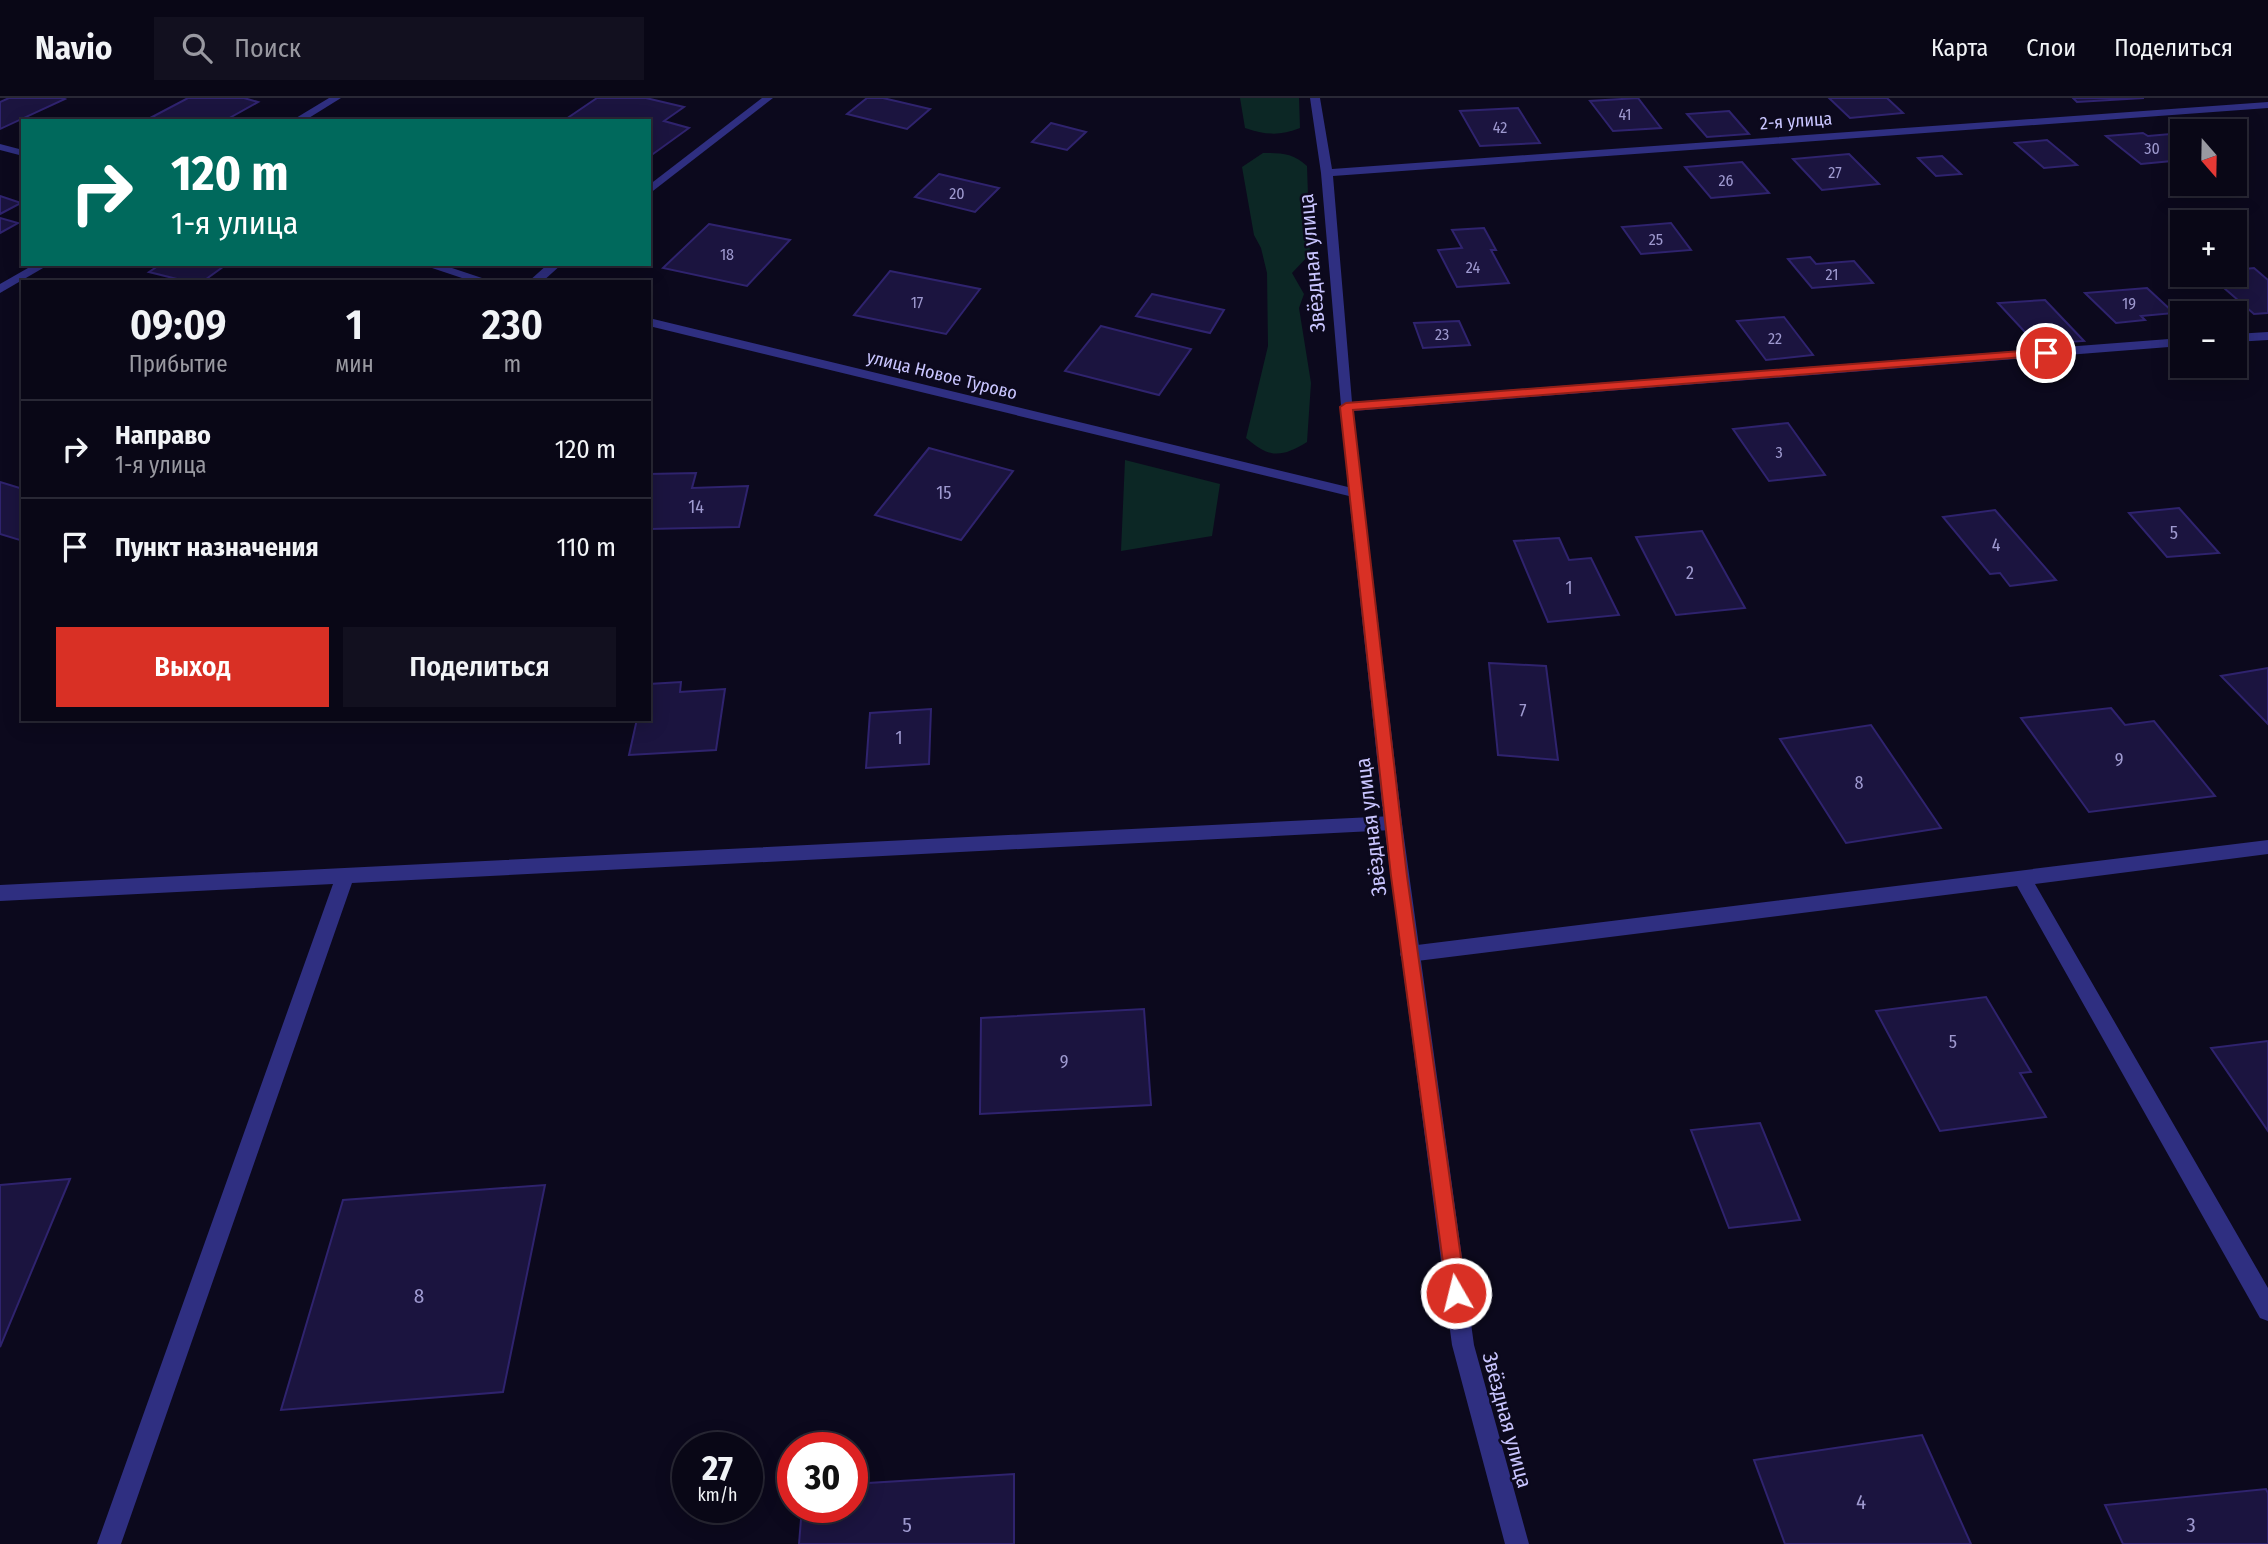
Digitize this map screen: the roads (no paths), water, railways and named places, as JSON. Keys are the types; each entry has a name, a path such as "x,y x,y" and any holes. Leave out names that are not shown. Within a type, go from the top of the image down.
{"street":[{"path":"299,119 336,98"},
{"path":"651,189 768,98"},
{"name":"Звёздная улица","path":"1315,98 1327,173 1346,407 1392,823 1463,1345 1517,1544"},
{"name":"2-я улица","path":"1327,173 2268,105"},
{"path":"0,147 21,152"},
{"path":"0,289 40,266"},
{"path":"433,266 481,280"},
{"path":"536,280 554,266"},
{"name":"улица Новое Турово","path":"651,322 1355,493"},
{"path":"2247,337 2268,335"},
{"path":"1346,407 2170,343"},
{"path":"0,893 1392,823"},
{"path":"1409,954 2268,848"},
{"path":"109,1544 345,876"},
{"path":"2022,878 2268,1310"}]}
